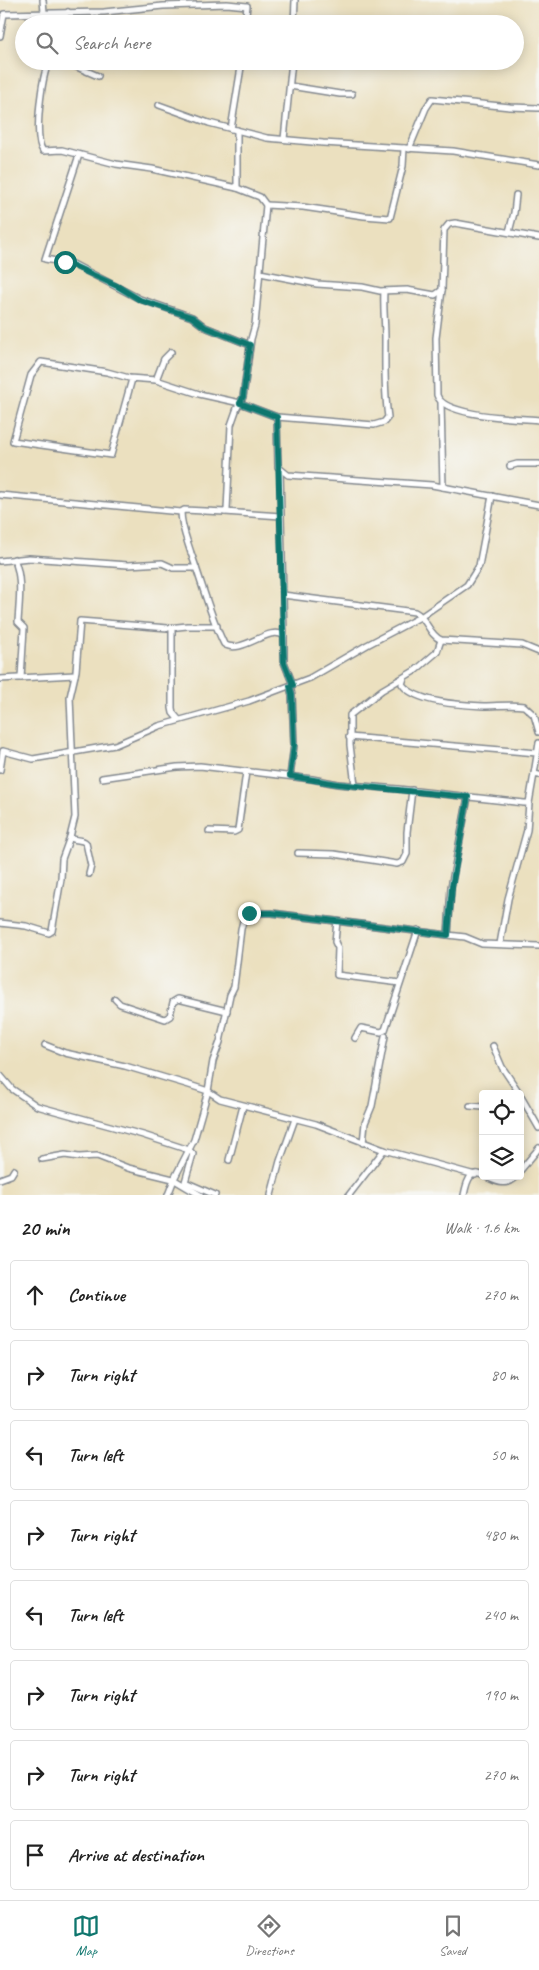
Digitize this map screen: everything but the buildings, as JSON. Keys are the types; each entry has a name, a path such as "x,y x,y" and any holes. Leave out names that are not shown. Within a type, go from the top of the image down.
{"street":[{"path":"43,0 44,12"},
{"path":"294,15 295,0"},
{"path":"0,36 2,14 44,12 62,14 68,12 104,12 171,6 246,6 246,15"},
{"path":"46,70 38,118 40,146 44,152 62,150 116,164 152,169 237,188 260,197 266,205 255,325 250,345 243,397 231,425 227,510 225,512"},
{"path":"84,70 98,76"},
{"path":"237,188 234,130 241,70"},
{"path":"284,139 291,70"},
{"path":"290,86 340,94 352,94"},
{"path":"266,205 302,207 390,218 407,149 430,100 539,108"},
{"path":"158,105 234,130 267,138 453,151 539,165"},
{"path":"79,155 45,259 73,264 140,300 192,317 205,327 250,345"},
{"path":"509,232 514,214 516,195"},
{"path":"539,238 455,223 447,225 444,230 442,290 436,338 437,398 441,403 468,412 539,420"},
{"path":"260,273 317,284 362,287 384,291 407,290 435,295 442,290"},
{"path":"132,378 111,455 13,440 31,375 41,362 132,378 156,380 199,394 240,403 277,417 374,425 384,422 388,419 384,385 385,335 382,310 384,291"},
{"path":"435,295 440,308"},
{"path":"156,380 164,359 171,352"},
{"path":"441,403 443,487"},
{"path":"277,417 277,456 280,469 284,662 291,686 294,745 290,776"},
{"path":"510,466 516,464 539,464"},
{"path":"280,469 288,475 380,480 443,487 539,505"},
{"path":"0,495 181,512 190,510 281,516"},
{"path":"0,770 2,751 33,760 115,745 159,726 248,701 291,686 310,678 366,645 422,616 459,591 471,580 479,566 492,496"},
{"path":"181,512 184,532 223,641 228,647 244,644 274,633 280,633 284,636"},
{"path":"0,561 29,558 128,565 162,563 173,568 196,568"},
{"path":"14,559 20,586 18,622 24,628 21,678"},
{"path":"283,595 415,612 422,616 432,633 441,640 522,645 539,652"},
{"path":"0,923 26,926 49,933 52,931 61,879 62,860 76,812 70,697 75,675 79,624 81,620 172,628 217,626"},
{"path":"414,620 426,623"},
{"path":"172,628 172,708 173,713 179,720"},
{"path":"355,785 349,738 350,714 382,690 416,670 437,652 441,640"},
{"path":"0,679 75,675"},
{"path":"404,678 402,685 412,694 442,702 483,706 524,706 534,715 539,732"},
{"path":"349,738 537,753"},
{"path":"500,944 508,899 527,830 529,803 536,774 539,743"},
{"path":"102,778 177,767 200,766 355,785 529,803"},
{"path":"210,831 234,832 238,830 246,772"},
{"path":"298,853 334,854 397,864 403,862 406,854 412,790"},
{"path":"448,935 452,886 468,797"},
{"path":"70,837 86,843 91,866 89,874"},
{"path":"168,1195 194,1140 208,1091 212,1061 220,1042 238,967 241,929 244,918 249,913 272,913 418,930 465,937 482,944 539,946"},
{"path":"337,921 335,942 338,948 337,976 400,983"},
{"path":"355,1038 362,1028 378,1032 384,1031 418,930"},
{"path":"115,999 120,1004 165,1019 170,1016 173,1002 178,999 227,1011"},
{"path":"363,1143 365,1123 372,1106 385,1036"},
{"path":"45,1045 65,1053 125,1066 208,1091 220,1098 243,1106 316,1124 384,1150 479,1176"},
{"path":"494,1046 502,1067 517,1090"},
{"path":"0,1075 12,1088 36,1106 189,1150 194,1154 185,1182 215,1195"},
{"path":"524,1102 539,1128"},
{"path":"229,1160 243,1106"},
{"path":"470,1106 479,1107"},
{"path":"271,1195 280,1161 295,1120"},
{"path":"524,1166 539,1148"},
{"path":"350,1195 384,1150"},
{"path":"42,1159 65,1155 79,1157 97,1156 128,1168 174,1180 200,1195"},
{"path":"0,1179 11,1175 14,1170"},
{"path":"464,1195 470,1178 476,1175"},
{"path":"488,1180 504,1185 511,1184 514,1180"}],"route":[{"path":"65,262 73,264 82,271 117,286 140,300 192,317 205,327 250,345 243,397 240,403 277,417 277,456 278,468 280,469 284,662 293,685 290,686 294,745 290,776 312,778 338,784 468,797 449,904 448,935 272,913 249,913"}]}
